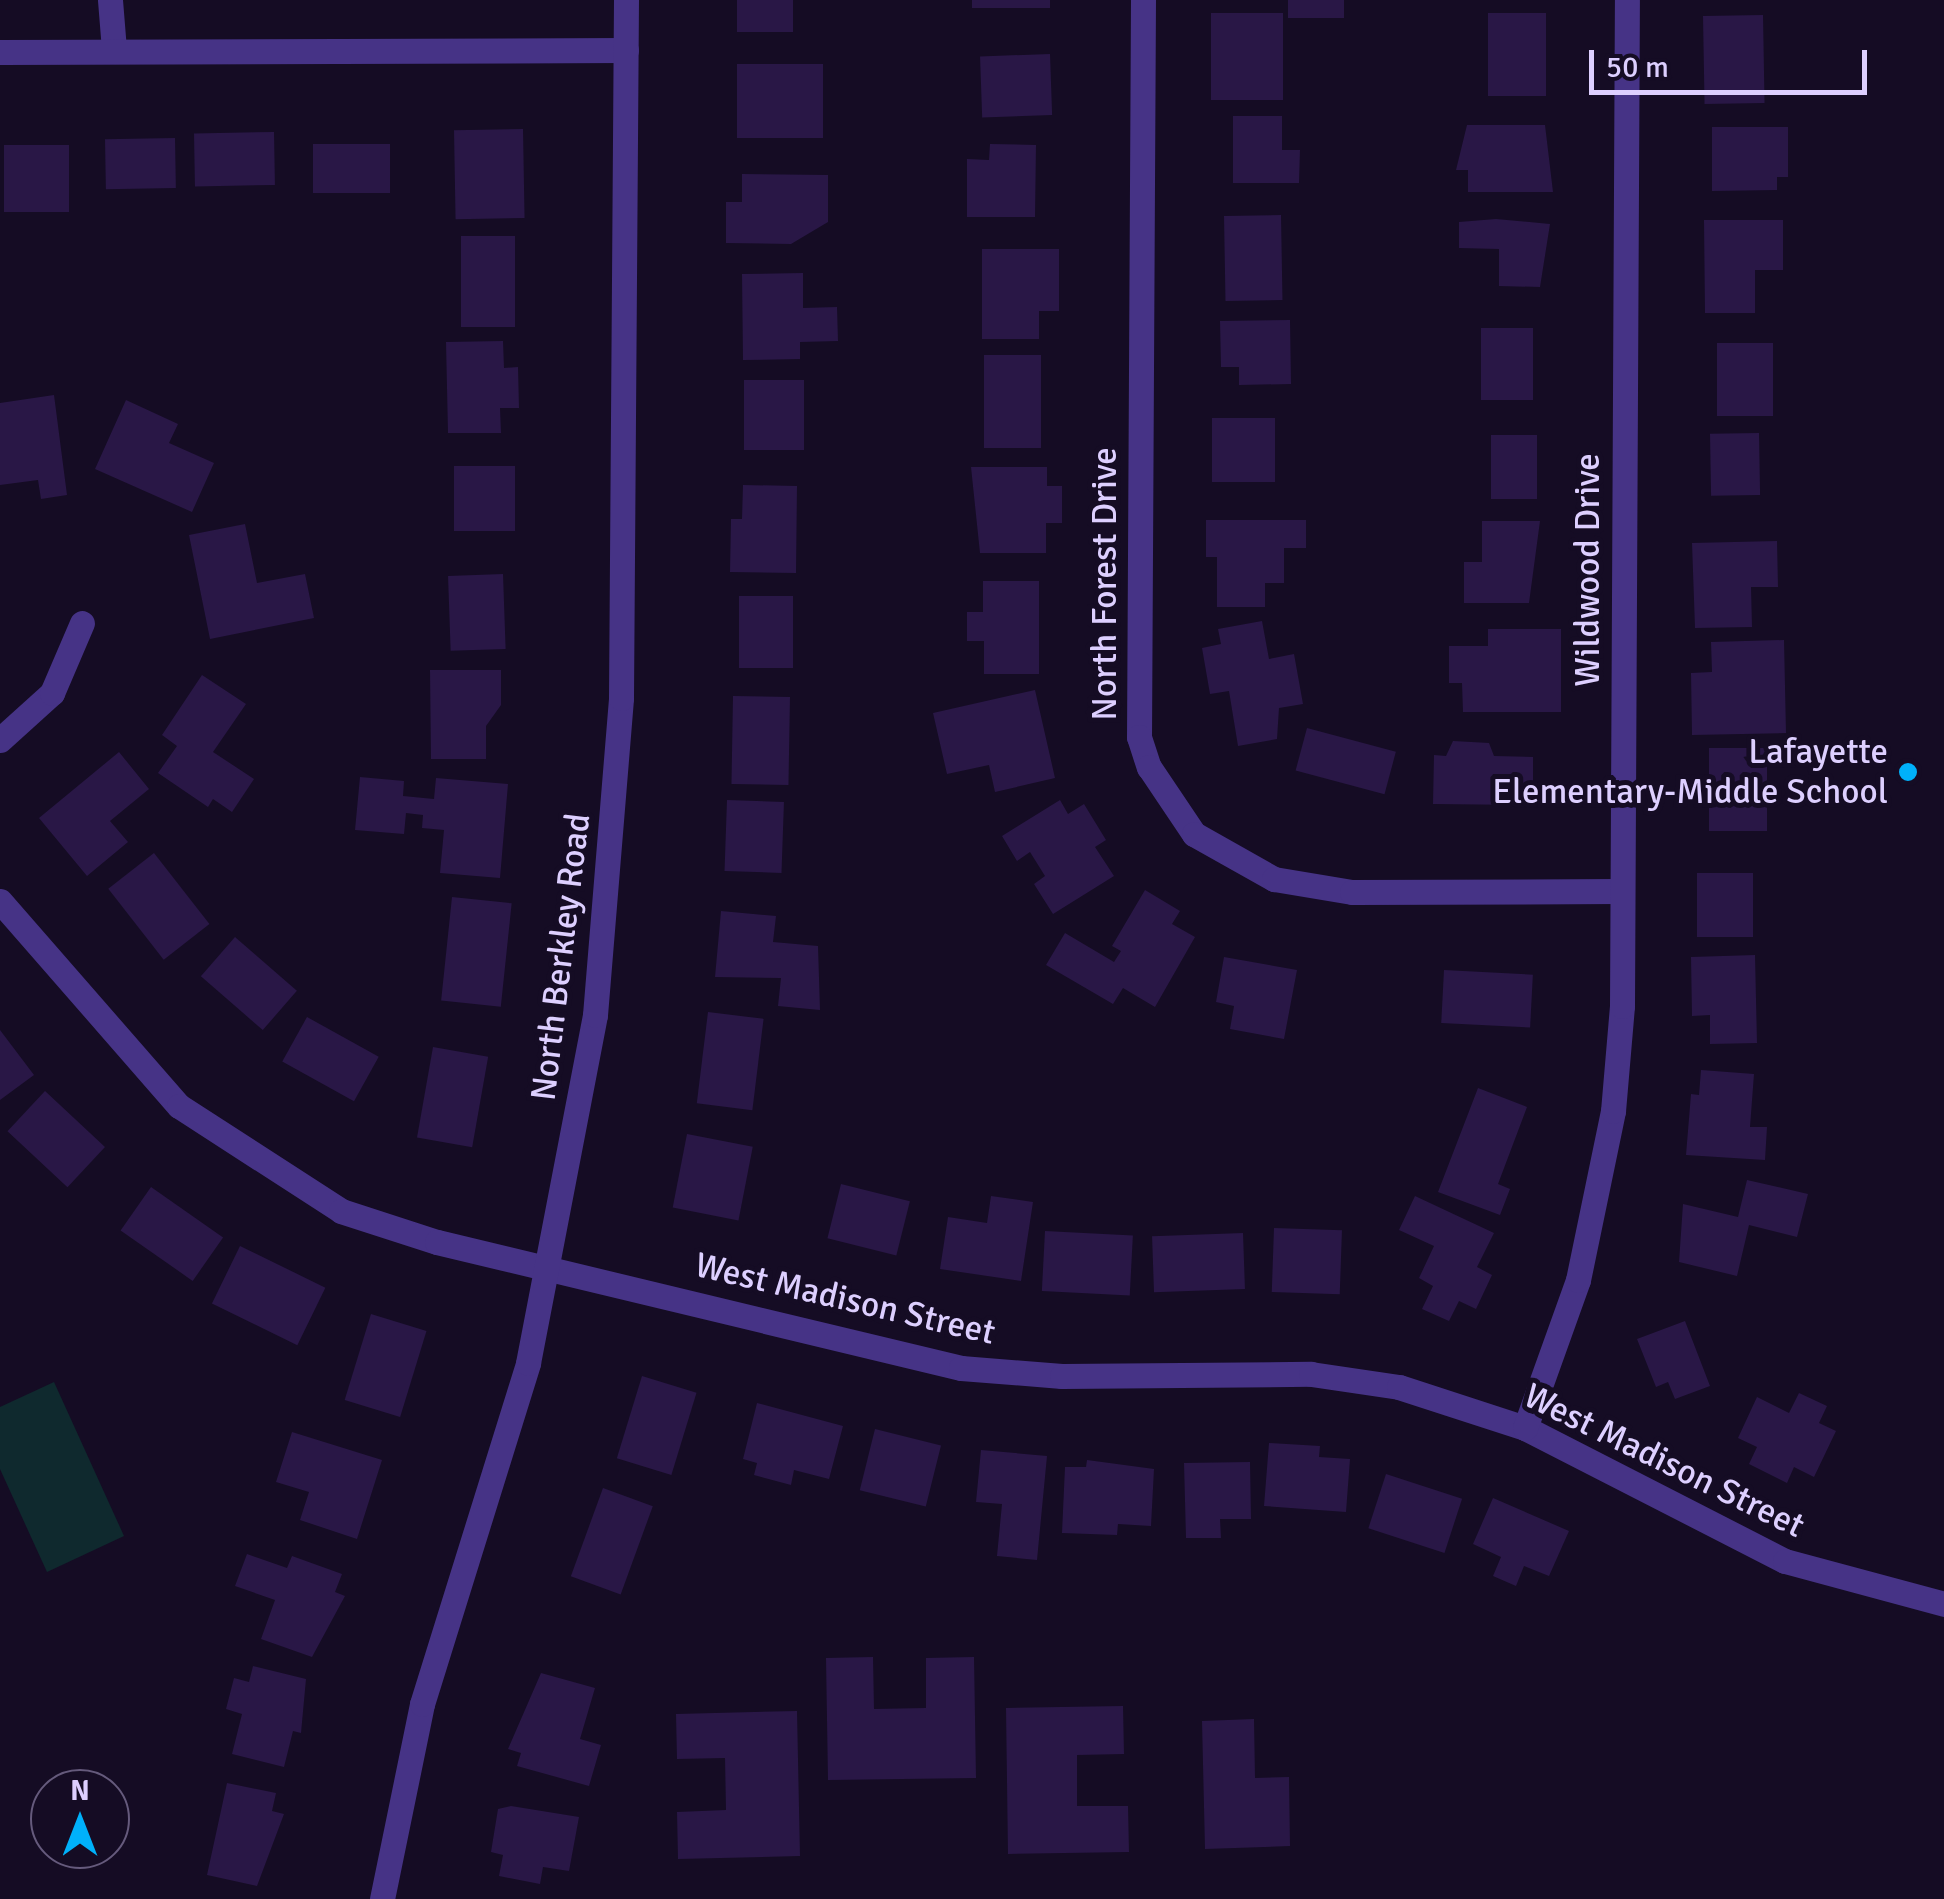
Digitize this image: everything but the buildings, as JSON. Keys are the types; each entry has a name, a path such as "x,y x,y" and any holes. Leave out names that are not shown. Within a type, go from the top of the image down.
{"street":[{"path":"110,0 114,50"},
{"name":"North Berkley Road","path":"382,1899 422,1704 550,1266 594,1015 612,852 626,0"},
{"name":"North Forest Drive","path":"1142,0 1138,737 1149,767 1194,834 1274,879 1352,892 1620,891"},
{"name":"Wildwood Drive","path":"1525,1428 1578,1280 1613,1111 1620,891 1627,0"},
{"path":"0,52 626,50"},
{"path":"0,740 52,693 82,623"},
{"name":"West Madison Street","path":"0,901 179,1106 262,1166 341,1210 961,1368 1062,1376 1310,1374 1398,1387 1525,1428 1785,1561 1944,1604"}],"green space":[{"path":"54,1382 124,1536 47,1572 0,1469 0,1407"}],"place":[{"name":"Lafayette Elementary-Middle School","path":"1908,772"}]}
